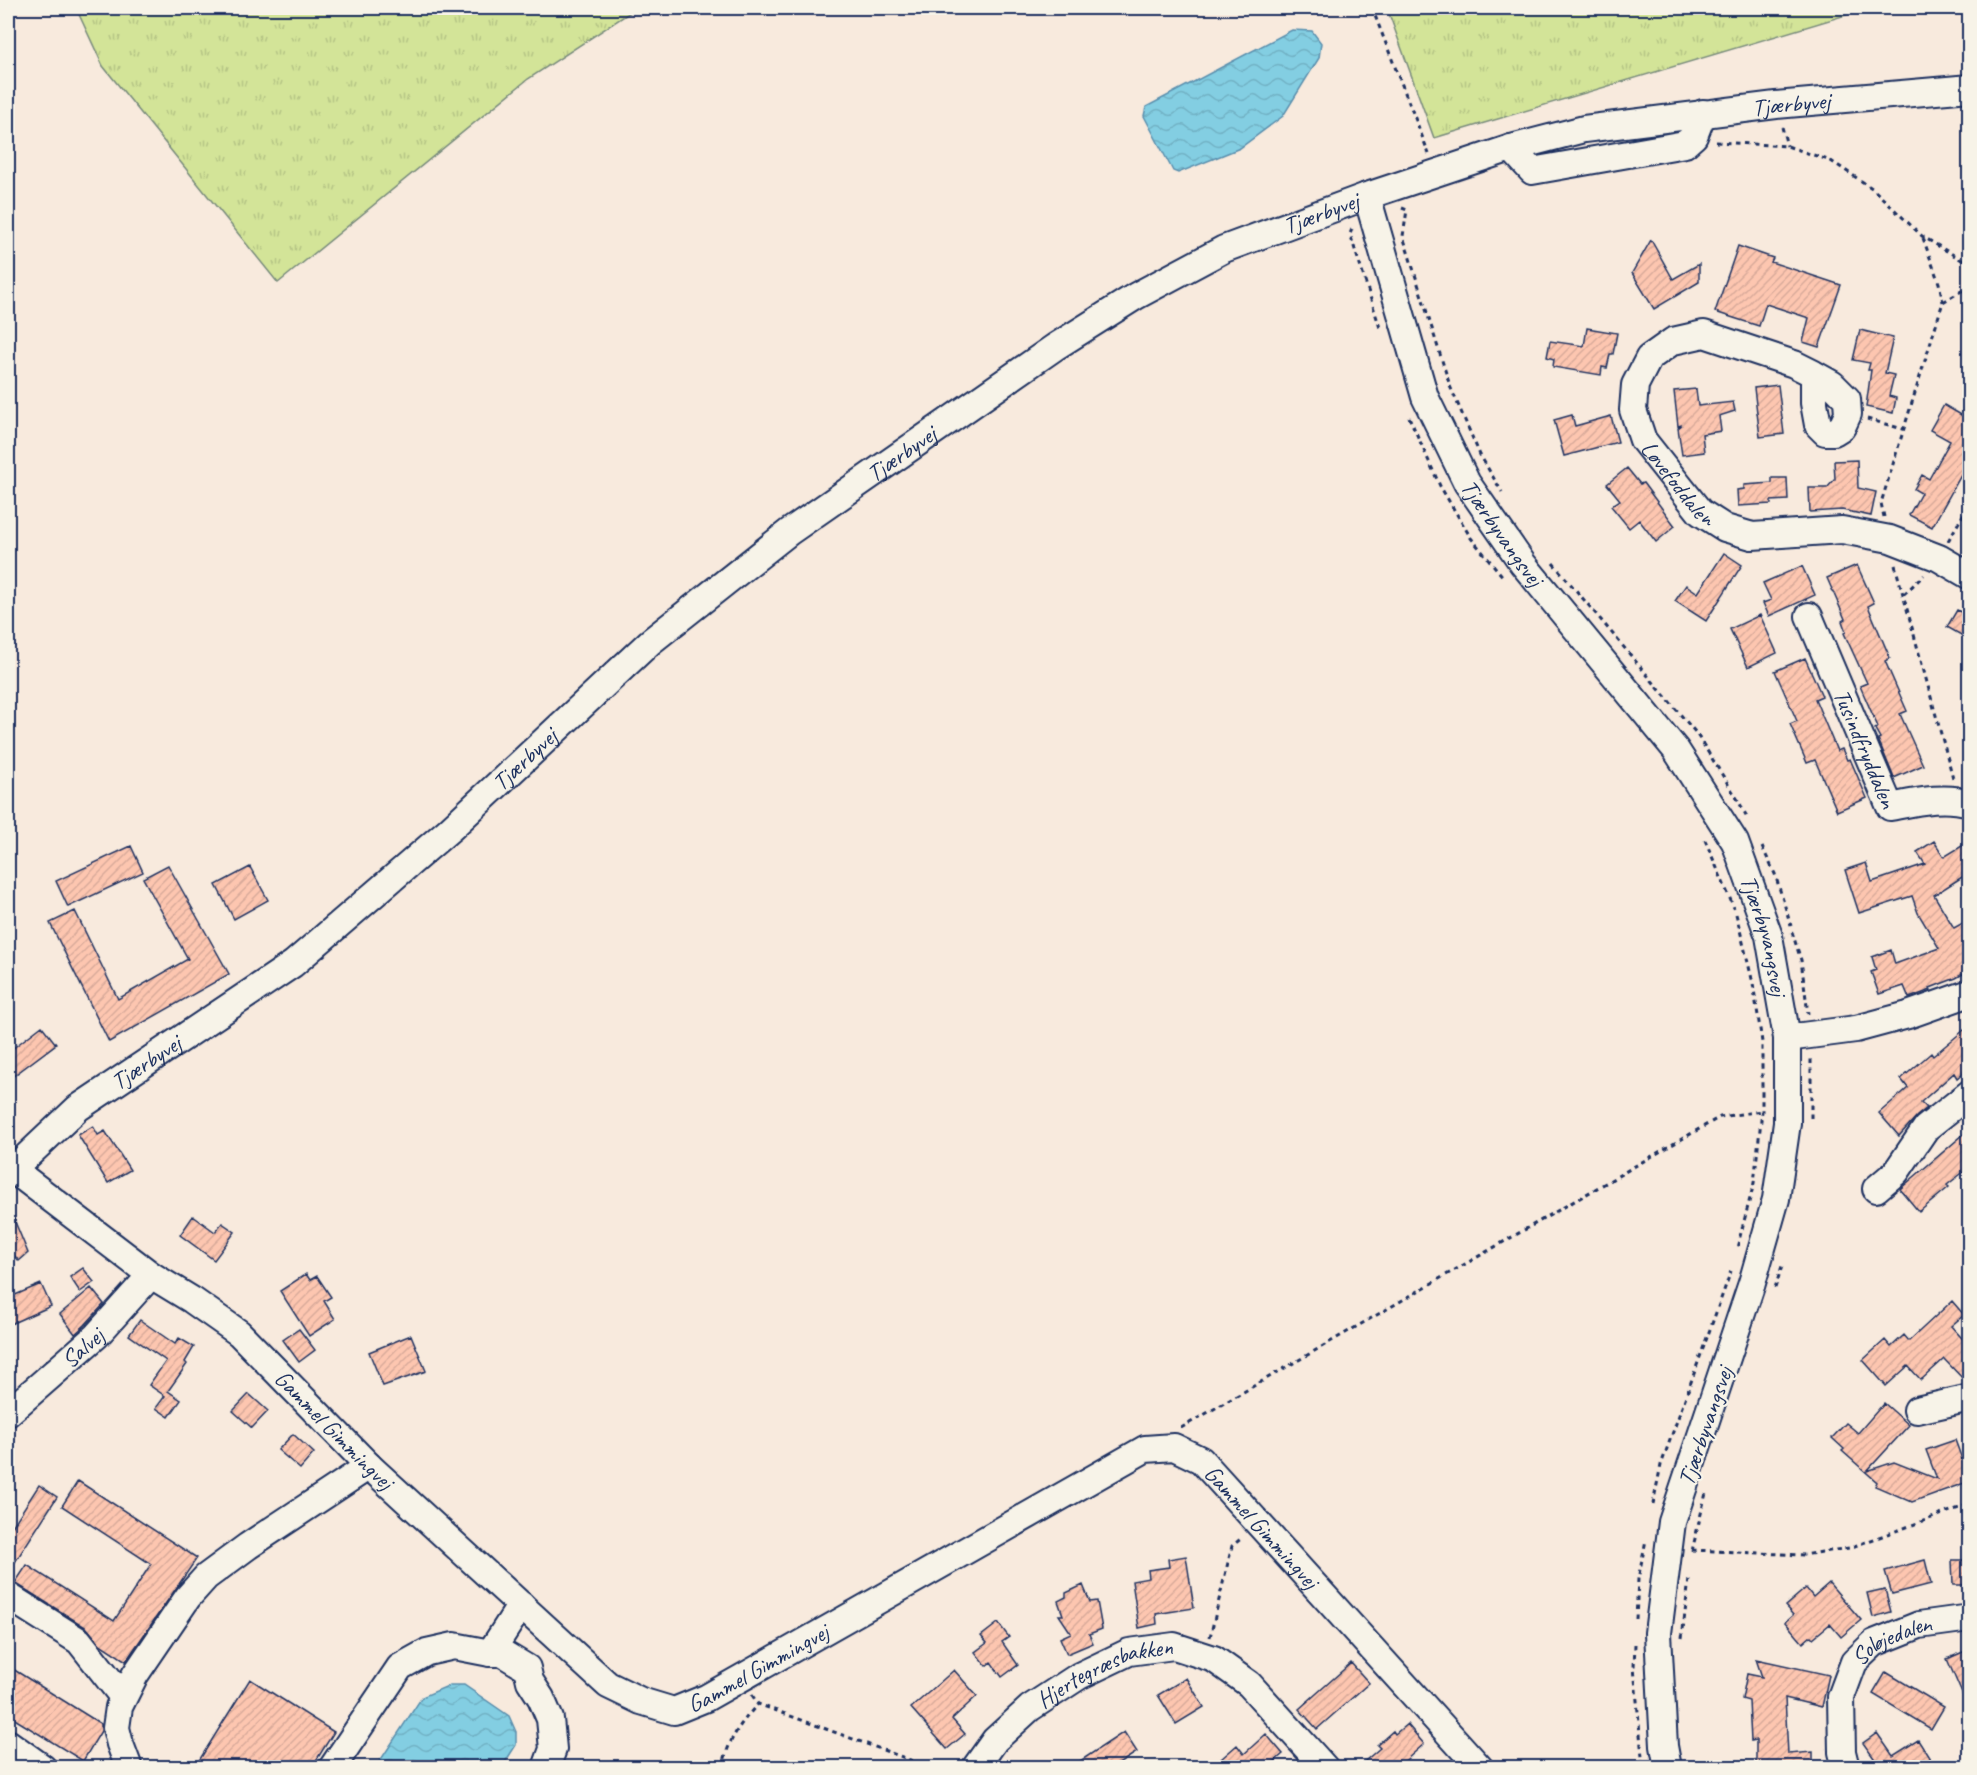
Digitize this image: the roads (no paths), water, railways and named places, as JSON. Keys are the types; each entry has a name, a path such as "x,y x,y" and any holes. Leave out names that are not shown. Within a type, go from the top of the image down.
{"street":[{"name":"Tjærbyvej","path":"10,1172 78,1108 293,964 450,829 650,642 789,532 1055,347 1136,296 1224,249 1367,196 1511,148 1584,129 1698,124 1970,88"},
{"name":"Tjærbyvangsvej","path":"1367,196 1425,397 1467,483 1524,564 1676,750 1735,842 1769,936 1799,1036 1776,1199 1752,1283 1672,1522 1659,1633 1664,1746 1668,1767"},
{"name":"Løvefoddalen","path":"1848,414 1846,399 1832,384 1794,364 1704,334 1673,341 1649,358 1635,385 1634,410 1643,440 1700,512 1725,528 1752,536 1842,530 1890,539 1939,558 1970,576"},
{"name":"Tusindfryddalen","path":"1809,616 1890,807 1925,800 1959,800 1970,803"},
{"path":"1799,1036 1867,1026 1967,999"},
{"path":"1876,1189 1896,1172 1926,1128 1970,1093"},
{"name":"Gammel Gimmingvej","path":"10,1172 151,1275 239,1333 369,1466 608,1685 641,1701 674,1711 706,1698 1145,1449 1174,1447 1201,1460 1480,1767"},
{"name":"Salvej","path":"8,1413 96,1336 151,1275"},
{"path":"1917,1410 1970,1398"},
{"path":"128,1767 116,1728 119,1707 135,1675 188,1597 207,1577 248,1546 369,1466"},
{"path":"8,1596 79,1641 123,1698"},
{"path":"490,1653 521,1605"},
{"name":"Soløjedalen","path":"1846,1767 1842,1752 1841,1697 1854,1662 1874,1643 1919,1625 1970,1618"},
{"path":"332,1767 400,1667 427,1652 454,1646 502,1653 527,1668 530,1681 541,1698 550,1719 553,1749 546,1767"},
{"name":"Hjertegræsbakken","path":"975,1767 995,1740 1030,1708 1079,1676 1129,1652 1174,1646 1214,1659 1249,1684 1325,1767"},
{"path":"8,1743 43,1767"}],"water":[{"path":"1292,30 1312,31 1321,43 1319,58 1283,116 1240,148 1178,173 1173,171 1144,116 1146,107"},
{"path":"450,1685 464,1685 509,1716 516,1732 516,1745 502,1767 376,1767 422,1697"}]}
